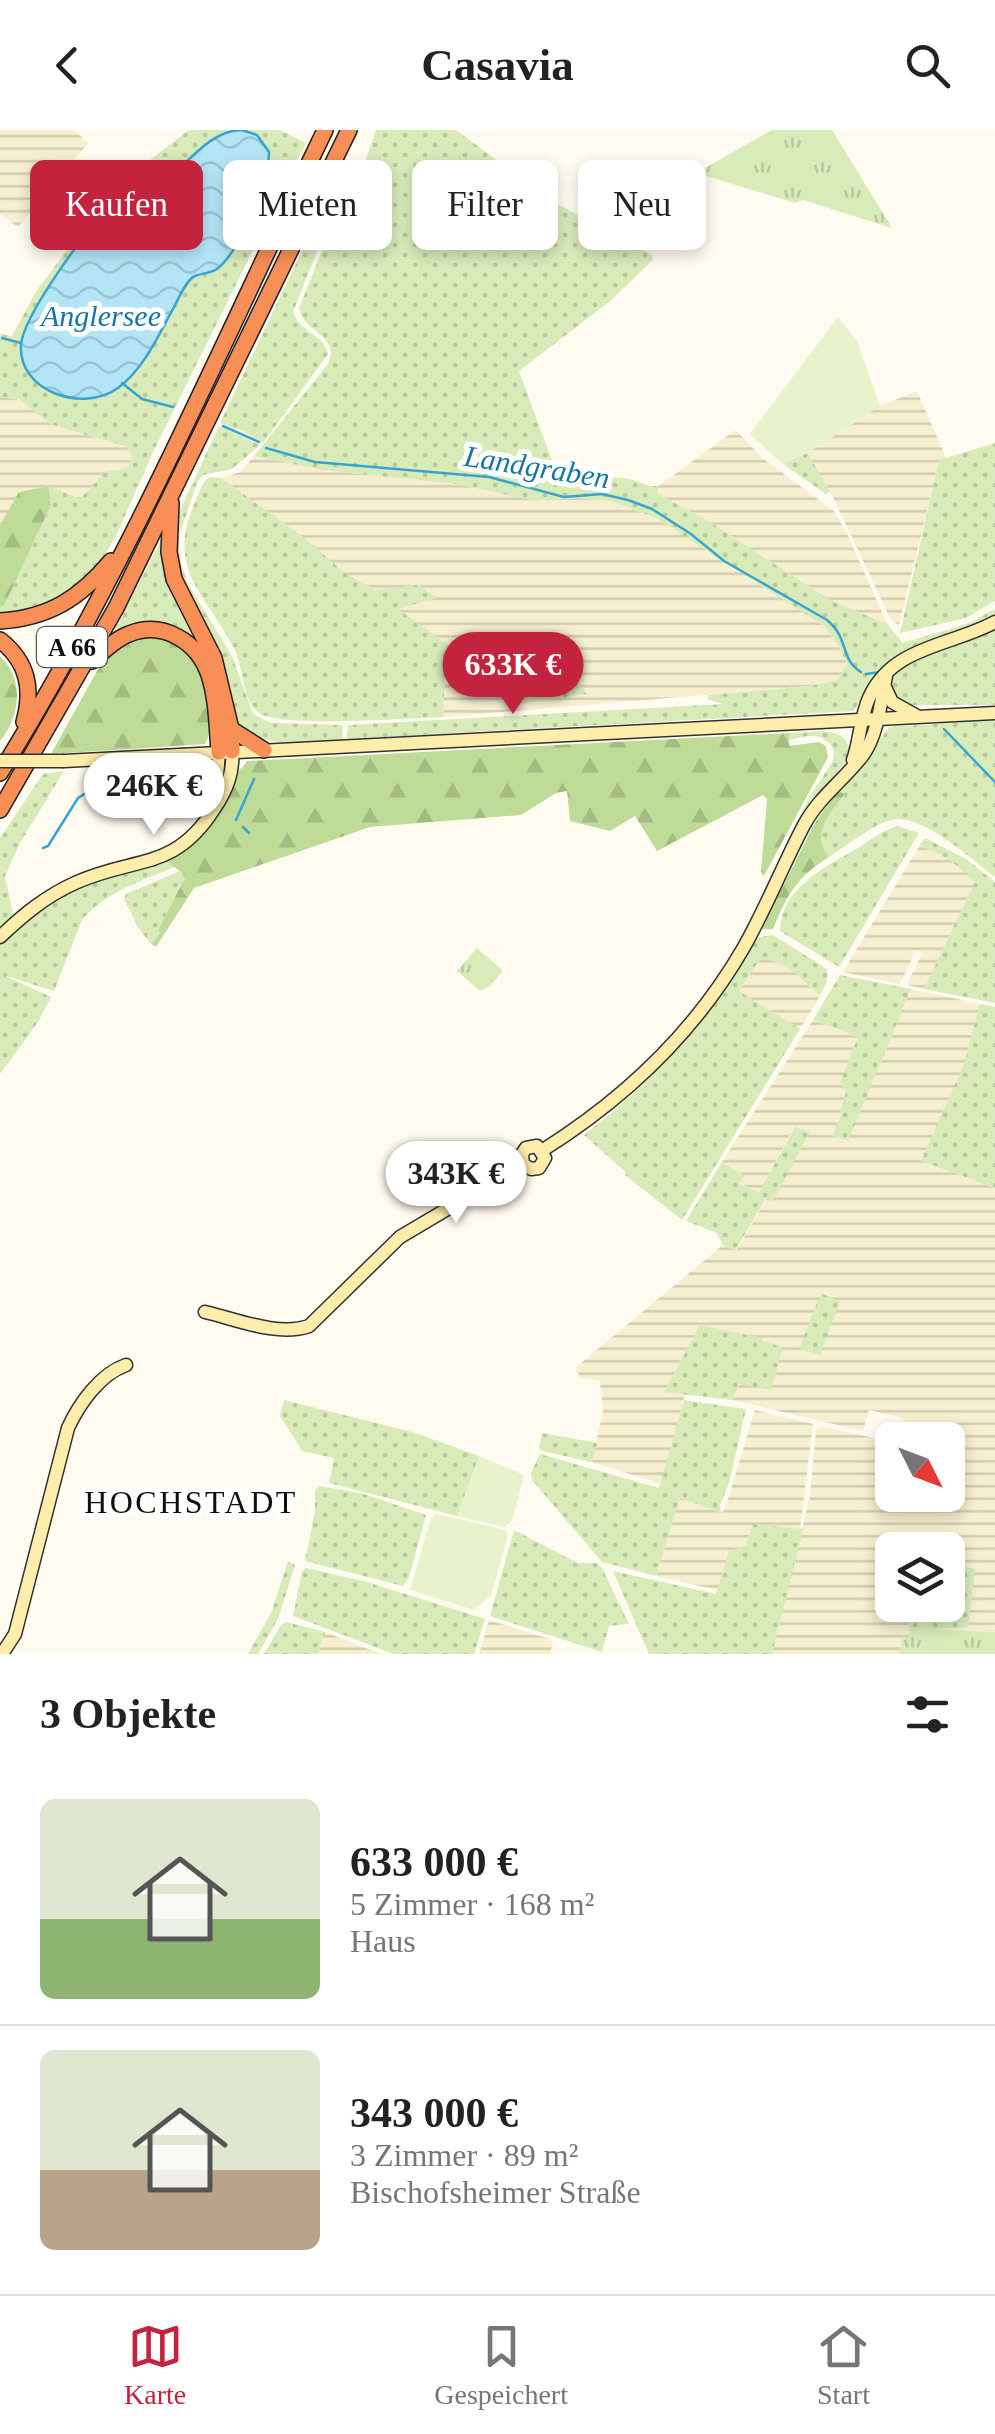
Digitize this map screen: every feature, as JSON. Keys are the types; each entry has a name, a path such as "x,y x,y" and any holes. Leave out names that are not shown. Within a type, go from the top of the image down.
{"highway":[{"name":"A 66","path":"0,773 126,543 325,130"},
{"name":"A 66","path":"0,810 85,667 350,130"},
{"path":"172,496 169,552 174,579 214,658 231,729 226,752"},
{"path":"0,621 36,616 66,604 92,582 126,543"},
{"path":"85,667 118,639 134,632 157,630 180,636 199,654 208,672 226,752"},
{"path":"0,640 21,661 28,681 27,710 14,750"},
{"path":"231,729 264,750"}],"street":[{"path":"851,767 872,692 908,655 995,622"},
{"path":"885,680 892,702 919,716"},
{"path":"205,1312 277,1328 306,1328 408,1231 524,1164 530,1169 539,1168 545,1158 542,1150 616,1100 705,1005 745,946 812,812 867,748 885,680"},
{"path":"0,760 64,761 995,713"},
{"path":"828,721 851,737 857,750"},
{"path":"212,812 226,752"},
{"path":"0,937 60,890 172,853 195,836 230,779 226,752"},
{"path":"179,754 206,768 218,784"},
{"path":"6,1650 68,1428 84,1400 114,1371 126,1365"}],"shaded area":[{"path":"0,130 74,130 88,143 74,160 30,160 30,213 18,227 0,214"},
{"path":"917,391 947,460 939,461 899,625 891,620 830,491 807,453 880,406"},
{"path":"0,397 20,400 50,424 127,447 130,465 106,471 80,499 49,486 20,492 0,525"},
{"path":"736,430 761,457 834,511 887,624 830,600 705,519 658,494 658,486"},
{"path":"254,456 322,470 456,484 536,501 612,501 658,519 824,626 847,665 838,680 810,686 443,717 445,670 454,662 519,704 586,694 579,683 507,687 397,609 435,598 419,585 375,590 345,573 306,539 221,478 240,472"},
{"path":"920,845 950,860 975,882 924,989 907,985 922,953 916,950 900,984 843,972"},
{"path":"760,959 772,959 793,971 820,996 800,1029 739,991"},
{"path":"911,989 980,1004 964,1064 922,1161 995,1188 995,1654 772,1654 810,1496 816,1430 823,1427 875,1438 875,1512 965,1512 965,1422 903,1422 904,1418 869,1410 863,1431 732,1400 740,1384 783,1347 665,1391 685,1394 661,1484 592,1462 603,1411 600,1381 580,1377 575,1368 723,1245 736,1251 767,1198 773,1201 794,1127 759,1192 739,1183 744,1175 722,1162 813,1020 858,1037 840,1082 846,1092 842,1114 832,1135 848,1140"},
{"path":"755,1410 813,1424 800,1529 753,1524 746,1545 729,1552 717,1590 656,1576 680,1498 721,1513 725,1509"},
{"path":"489,1620 553,1640 550,1654 479,1654"},
{"path":"325,1632 381,1654 318,1654"}],"green space":[{"path":"189,130 234,130 222,134 189,160 150,160"},
{"path":"242,130 280,130 306,143 298,160 263,160 251,133"},
{"path":"376,130 456,130 497,160 412,160 412,250 558,250 558,204 578,215 578,250 643,250 652,255 653,260 609,302 519,371 557,474 582,480 624,478 658,486 658,494 705,519 830,600 887,624 903,643 969,623 995,609 995,616 899,653 864,693 854,711 347,739 348,725 724,704 708,700 708,695 838,680 847,664 824,626 658,519 612,501 536,501 456,484 322,470 254,456 328,364 330,346 307,323 299,308 322,250 392,250 392,160 366,160"},
{"path":"772,130 832,130 892,228 803,200 795,203 706,176 706,167"},
{"path":"67,250 75,250 42,298 21,345 23,361 41,385 55,393 88,398 104,395 130,378 150,352 189,281 214,270 233,250 253,250 116,536 96,568 57,605 0,617 0,606 4,606 51,505 49,486 80,499 106,471 130,465 127,447 50,424 20,400 0,397 0,334 12,336 37,290"},
{"path":"303,250 317,250 293,312 300,324 322,342 328,354 263,443 220,423"},
{"path":"838,317 857,341 880,406 783,464 750,434"},
{"path":"219,426 260,445 232,469 203,475 197,483 179,536 180,561 188,584 232,656 253,714 271,723 343,725 342,741 274,741 236,725 174,563 176,519"},
{"path":"995,443 995,601 966,618 900,633 939,460"},
{"path":"807,453 830,491 826,494 783,464"},
{"path":"210,477 221,478 306,539 345,573 375,590 419,585 436,598 398,609 507,687 580,683 587,694 519,704 454,662 445,670 443,717 318,721 272,718 259,713 246,693 235,650 188,568 186,531 199,492"},
{"path":"49,486 51,505 4,606 0,606 0,525 19,492"},
{"path":"166,531 204,648 108,643"},
{"path":"995,626 995,705 910,705 900,702 889,689 896,668"},
{"path":"149,634 179,643 202,676 211,719 205,744 51,754 102,662 126,640"},
{"path":"0,656 13,676 17,698 12,721 0,741"},
{"path":"995,720 995,877 946,839 903,819 875,827 829,857 821,832 845,795 837,791 890,727"},
{"path":"822,731 843,738 850,750 848,759 818,794 784,849 833,761 834,751 820,737 789,740 789,733"},
{"path":"789,733 789,746 819,742 826,746 828,757 764,876 761,872 767,799 763,795 657,851 635,816 610,831 570,821 567,791 556,793 521,815 370,827 194,888 156,947 151,944 186,876 168,862 208,827 247,761"},
{"path":"176,763 200,769 210,783 207,812 196,828 164,850 61,886 0,931 0,838 43,774 64,771 20,843 5,876 13,914 74,877 151,852 181,837 193,825 207,787 196,771 176,767"},
{"path":"238,768 242,768 221,808 194,843 169,862 174,867 113,894 82,920 54,991 3,975 51,997 0,1074 0,943 42,908 76,887 163,862 190,846 219,810"},
{"path":"837,791 845,794 828,816 821,839 829,857 794,887 773,929 762,929 813,826"},
{"path":"897,826 919,833 839,967 780,931 788,903 806,881"},
{"path":"925,838 966,859 995,882 995,1003 924,989 975,882 950,860 920,845"},
{"path":"182,870 186,876 151,944 124,899 126,894"},
{"path":"773,935 827,969 827,981 820,996 785,967 760,959 739,991 800,1029 682,1220 625,1175 584,1135 680,1045 720,994 755,938"},
{"path":"477,948 503,971 480,991 457,971"},
{"path":"840,975 911,989 848,1141 832,1136 846,1092 840,1082 858,1037 813,1020"},
{"path":"980,1004 995,1007 995,1188 921,1161 964,1064"},
{"path":"795,1127 810,1132 773,1201 766,1198 735,1251 723,1245 717,1233 686,1221 722,1162 744,1175 739,1184 759,1192"},
{"path":"821,1293 840,1302 820,1355 799,1349"},
{"path":"700,1325 762,1338 783,1347 771,1390 740,1384 732,1400 664,1392"},
{"path":"284,1400 412,1432 479,1456 457,1516 329,1483 334,1458 302,1451 280,1416"},
{"path":"684,1400 746,1409 721,1513 680,1498 656,1576 602,1562 532,1480 531,1473 540,1454 659,1488"},
{"path":"542,1433 597,1443 592,1462 542,1451"},
{"path":"479,1456 524,1475 512,1521 504,1527 457,1516"},
{"path":"320,1486 364,1494 426,1515 403,1586 305,1561 315,1490"},
{"path":"436,1514 506,1530 508,1536 491,1595 474,1610 410,1590 431,1518"},
{"path":"753,1524 803,1529 772,1654 649,1654 613,1571 716,1594 729,1551 746,1545"},
{"path":"514,1530 578,1563 597,1563 602,1568 629,1624 609,1626 602,1652 490,1616"},
{"path":"288,1561 295,1565 278,1619 258,1654 248,1654 272,1611"},
{"path":"965,1566 975,1569 968,1627 908,1631 909,1622 965,1622"},
{"path":"306,1568 367,1582 485,1619 474,1654 394,1654 293,1616"},
{"path":"286,1622 325,1632 318,1654 264,1654"},
{"path":"911,1625 915,1629 995,1632 995,1654 900,1654 903,1636 909,1637"}],"water":[{"name":"Anglersee","path":"242,130 257,135 269,152 268,160 223,160 223,250 233,250 226,260 217,269 189,281 143,361 118,388 104,395 71,398 41,386 23,361 24,332 42,297 74,250 203,250 203,160 189,160 209,142"}],"waterway":[{"name":"Landgraben","path":"2,338 21,343"},
{"name":"Landgraben","path":"122,383 142,399 173,407"},
{"name":"Landgraben","path":"223,426 259,442"},
{"name":"Landgraben","path":"266,448 315,462 489,477 564,497 602,494 652,509 724,561 827,620 839,634 850,661 861,672"},
{"name":"Landgraben","path":"866,674 881,672"},
{"name":"Landgraben","path":"944,729 995,782"},
{"path":"236,820 254,779"},
{"path":"43,848 78,798 86,793 190,787"},
{"path":"243,827 249,833"}],"district":[{"name":"HOCHSTADT","path":"191,1502"}]}
